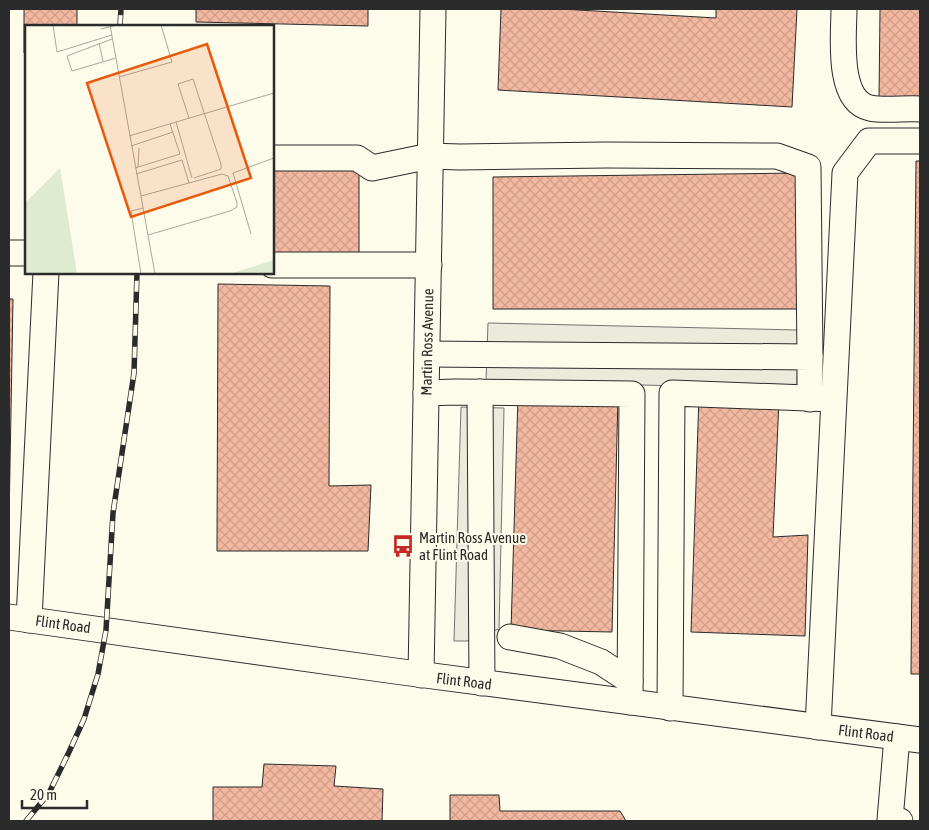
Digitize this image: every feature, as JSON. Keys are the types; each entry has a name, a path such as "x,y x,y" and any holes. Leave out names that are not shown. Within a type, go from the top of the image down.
{"street":[{"name":"Martin Ross Avenue","path":"421,675 433,9"},
{"path":"844,9 844,63 847,81 851,92 857,100 870,108 920,109"},
{"path":"818,727 821,399 845,173 869,141 920,141"},
{"path":"274,158 357,158 372,168 430,156 777,156 808,167 810,357 821,399"},
{"path":"9,253 25,253"},
{"path":"274,265 429,265"},
{"path":"19,618 46,274"},
{"path":"427,354 810,357"},
{"path":"480,392 482,683"},
{"path":"426,393 632,394 630,691"},
{"path":"670,708 672,393 821,399"},
{"name":"Flint Road","path":"19,618 482,683 630,691 670,708 908,738"},
{"path":"510,637 560,646 601,662 630,691"},
{"path":"900,821 890,820 908,738"}],"shaded area":[{"path":"488,323 798,330 797,389 486,381"},
{"path":"461,407 504,408 499,629 467,641 454,641"}],"building":[{"path":"24,9 77,9 77,25 25,25 24,53"},
{"path":"196,9 368,9 368,26 196,22"},
{"path":"501,9 561,9 716,18 716,9 797,9 792,107 498,90"},
{"path":"880,9 920,9 920,100 879,99"},
{"path":"916,161 920,161 920,674 911,674"},
{"path":"274,170 359,170 359,256 274,255"},
{"path":"800,173 802,309 493,309 493,177"},
{"path":"218,284 330,286 329,486 371,485 368,551 217,551"},
{"path":"9,299 13,299 9,522"},
{"path":"518,396 618,398 612,632 511,630"},
{"path":"699,396 779,400 773,537 808,535 805,636 691,632"},
{"path":"264,764 336,766 334,786 383,789 382,821 213,821 213,787 262,787"},
{"path":"450,795 499,795 500,811 620,811 626,821 450,821"}],"railway":[{"path":"120,25 121,9"},
{"path":"26,821 49,793 84,719 98,674 106,630 113,513 134,373 137,274"}],"place":[{"name":"Martin Ross Avenue at Flint Road","path":"403,546"}]}
